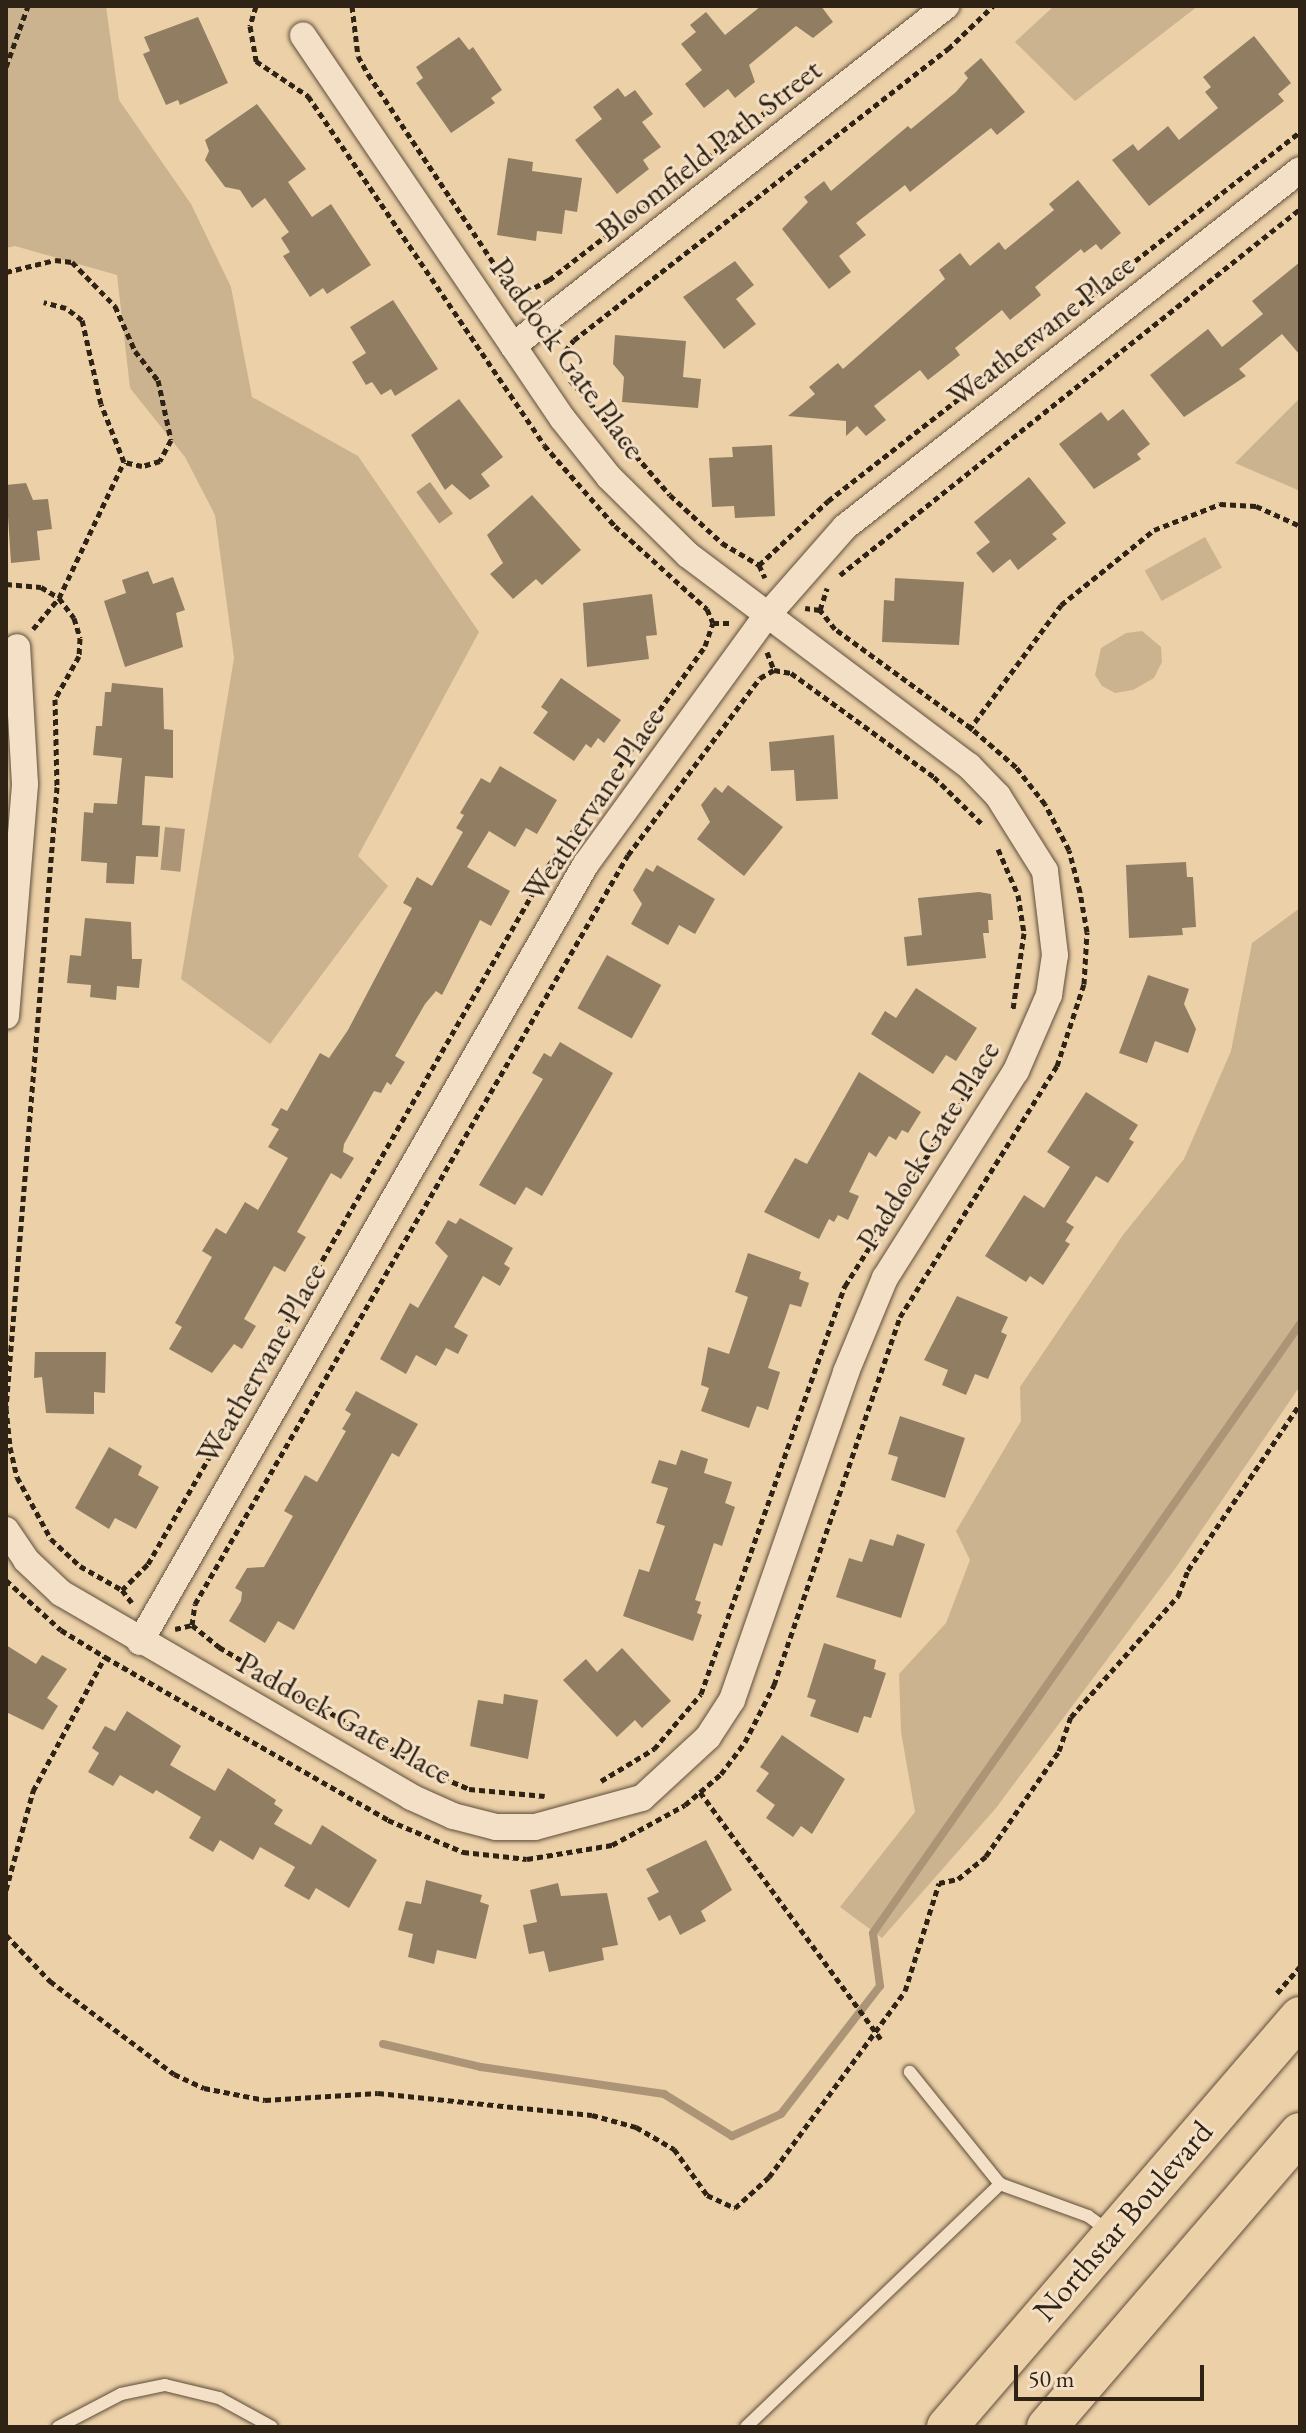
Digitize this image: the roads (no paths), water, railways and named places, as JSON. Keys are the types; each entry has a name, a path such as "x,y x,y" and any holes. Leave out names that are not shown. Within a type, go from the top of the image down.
{"main road":[{"name":"Northstar Boulevard","path":"947,2427 1300,2017"},
{"path":"1047,2427 1300,2133"}],"street":[{"name":"Bloomfield Path Street","path":"513,346 946,6"},
{"name":"Paddock Gate Place","path":"6,1530 26,1560 61,1593 140,1642 411,1797 453,1816 496,1827 535,1827 602,1813 642,1798 688,1759 732,1700 748,1665 846,1372 885,1278 1016,1071 1049,995 1055,955 1045,871 1022,827 998,796 951,753 765,618 688,555 609,477 513,346 303,35"},
{"name":"Weathervane Place","path":"140,1642 586,864 765,618 845,527 1300,170"},
{"path":"6,1016 25,784 17,647"}],"lane":[{"path":"910,2072 1000,2184 1088,2216 1112,2233"},
{"path":"746,2427 1000,2184"},
{"path":"58,2427 121,2394 165,2385 219,2398 272,2427"}],"waterway":[{"path":"383,2044 481,2067 664,2094 732,2136 781,2114 880,1986 873,1933 1300,1324"}]}
